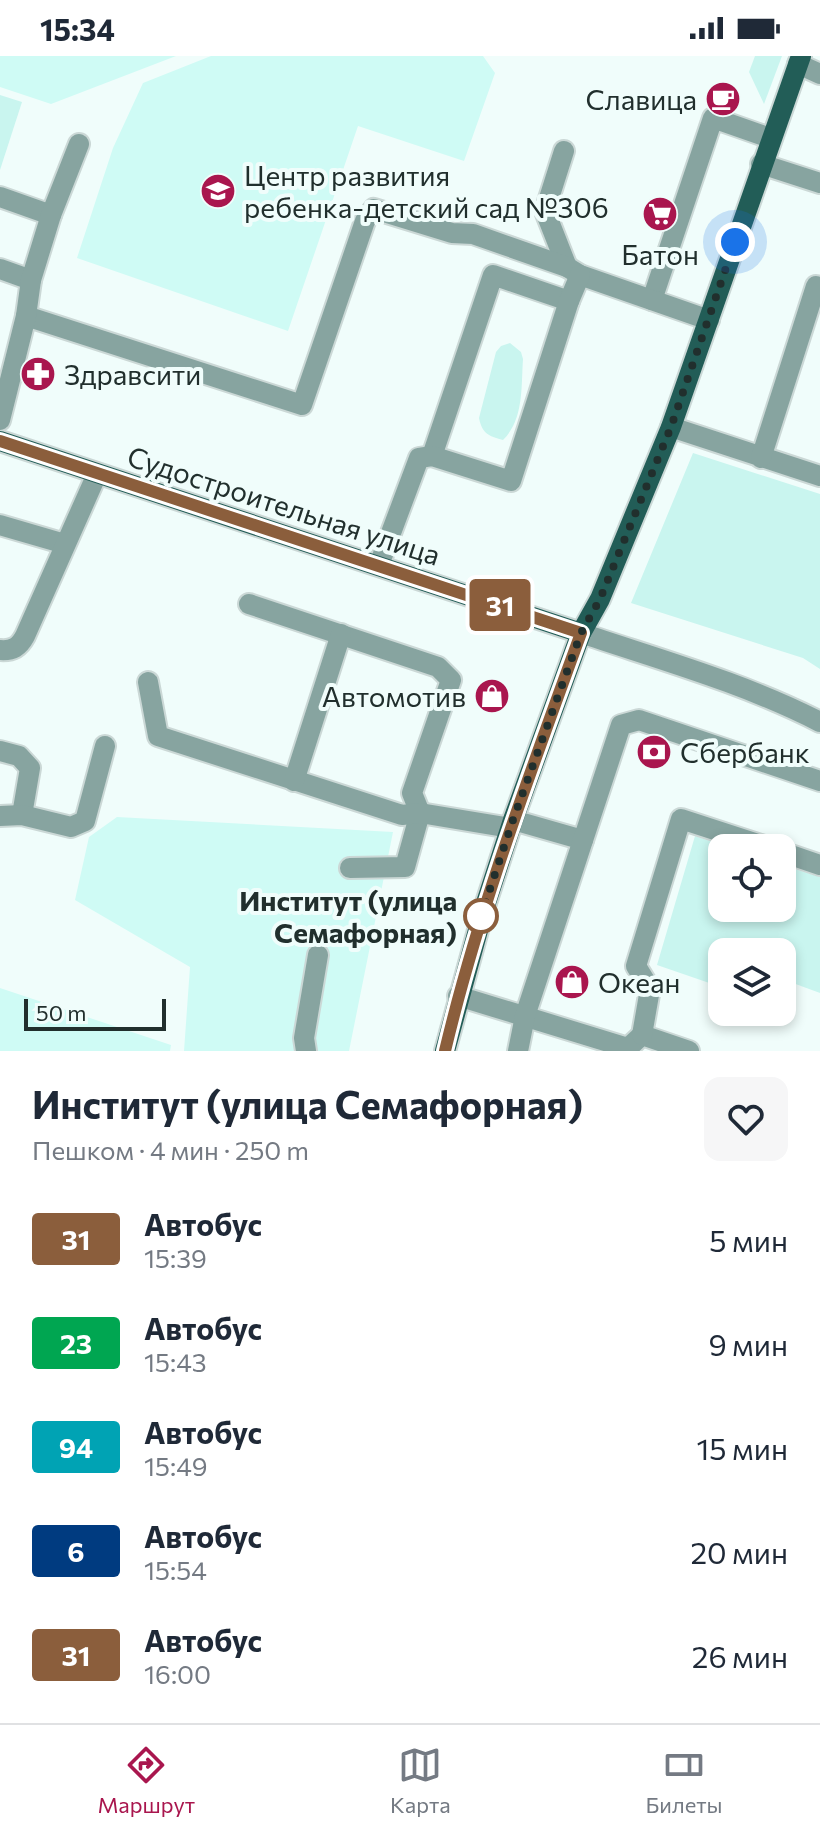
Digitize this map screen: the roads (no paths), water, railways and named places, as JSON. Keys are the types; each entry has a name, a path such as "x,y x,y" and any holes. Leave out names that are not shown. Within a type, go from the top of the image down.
{"main road":[{"path":"445,1051 458,996 511,824 581,633 600,599 671,427 799,60"},
{"name":"Судостроительная улица","path":"0,441 581,633"}],"street":[{"path":"799,60 820,73"},
{"path":"652,300 713,118 770,138"},
{"path":"0,420 3,387 26,316 31,280 51,215 79,144"},
{"path":"379,565 419,458 432,456 511,481 569,301 573,271 545,211 564,151"},
{"path":"761,164 820,183"},
{"path":"0,197 51,215"},
{"path":"26,316 302,405 365,221 374,209 452,233 473,234 709,320"},
{"path":"0,269 31,280"},
{"path":"432,456 493,275 569,301"},
{"path":"761,458 816,286 820,288"},
{"path":"671,427 820,476"},
{"path":"0,650 9,651 21,643 97,474"},
{"path":"0,525 65,544"},
{"path":"249,604 438,667 451,680 412,793 420,813 405,867 350,868"},
{"name":"Судостроительная улица","path":"581,633 710,676 792,707 820,722"},
{"path":"294,781 341,634"},
{"path":"148,682 158,736 402,815 420,813 511,824 583,840"},
{"path":"518,1051 525,1016 621,725 639,720 820,781"},
{"path":"0,816 22,815 71,827 85,821 105,746"},
{"path":"0,751 19,756 30,768 22,815"},
{"path":"458,996 628,1048 642,1035 650,989 636,966 681,819 727,834"},
{"path":"796,857 820,865"},
{"path":"306,1051 304,1038 318,955"},
{"path":"642,1035 689,1051"}],"place":[{"name":"Славица","path":"723,99"},
{"name":"Центр развития ребенка-детский сад №306","path":"218,191"},
{"name":"Батон","path":"660,214"},
{"name":"Здравсити","path":"38,374"},
{"name":"Автомотив","path":"492,696"},
{"name":"Сбербанк","path":"654,752"},
{"name":"Институт (улица Семафорная)","path":"481,916"},
{"name":"Океан","path":"572,982"}]}
